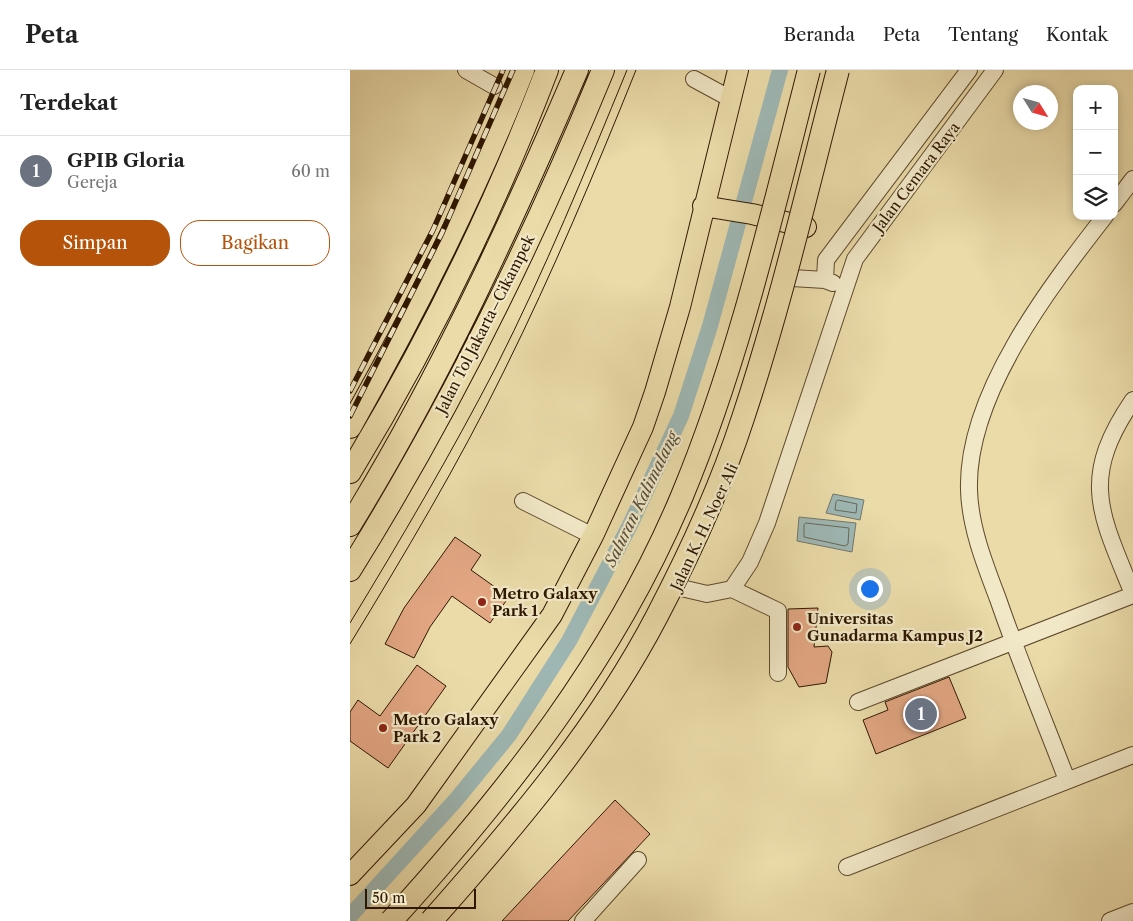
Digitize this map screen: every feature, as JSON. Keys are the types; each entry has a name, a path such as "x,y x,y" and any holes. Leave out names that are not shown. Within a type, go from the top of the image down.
{"highway":[{"path":"350,427 390,357 442,250 522,70"},
{"path":"350,472 404,379 456,278 506,170 547,70"},
{"path":"350,526 426,394 473,303 578,70"},
{"name":"Jalan Tol Jakarta–Cikampek","path":"350,570 444,408 514,270 603,70"},
{"path":"391,921 494,803 548,733 598,657 645,572 681,497 714,410 740,330 809,70"},
{"path":"431,921 521,819 566,760 614,688 656,618 702,524 743,420 776,312 838,70"}],"main road":[{"path":"350,875 416,805 552,614 593,536 643,427 652,400 710,207 738,70"},
{"name":"Jalan K. H. Noer Ali","path":"436,921 523,822 617,691 678,587 707,527 737,456 764,378 847,70"},
{"path":"710,207 752,214 806,227"}],"street":[{"path":"466,70 494,86"},
{"name":"Jalan Cemara Raya","path":"825,280 826,260 969,70"},
{"name":"Jalan Cemara Raya","path":"732,589 750,562 767,523 855,259 995,70"},
{"path":"694,79 731,99"},
{"path":"1118,199 1133,179"},
{"path":"1067,780 1013,642 983,557 971,508 969,482 974,446 982,416 1011,353 1030,320 1102,220"},
{"path":"792,278 825,280 845,287"},
{"path":"858,702 1133,594 1103,515 1099,476 1102,458 1109,441 1133,400"},
{"path":"523,501 593,536"},
{"path":"678,587 707,594 732,589 778,611 778,673"},
{"path":"847,867 1133,755"},
{"path":"583,921 638,860"},
{"path":"1110,921 1133,912"}],"water":[{"path":"833,494 864,500 860,520 826,513"},
{"path":"799,517 856,523 852,552 797,541"}],"building":[{"name":"Metro Galaxy Park 1","path":"455,537 481,555 471,570 509,597 490,623 452,596 430,627 414,658 385,644 404,608"},
{"path":"818,608 814,647 828,646 832,652 826,683 799,687 788,667 788,609"},
{"name":"Metro Galaxy Park 2","path":"417,665 446,686 388,768 350,741 350,712 358,700 380,716"},
{"path":"949,677 966,718 876,754 863,720 888,710 885,702"},
{"path":"615,800 650,834 568,921 502,921"}],"waterway":[{"name":"Saluran Kalimalang","path":"350,916 455,801 509,735 569,641 629,527 681,416 710,326 780,70"}],"tram line":[{"path":"350,623 425,496 496,367 548,257 627,70"},
{"path":"350,644 449,475 504,371 540,297 573,222 636,70"}],"railway":[{"path":"350,391 433,230 503,70"},
{"path":"350,416 442,233 513,70"}],"place":[{"name":"Metro Galaxy Park 1","path":"482,602"},
{"name":"Universitas Gunadarma Kampus J2","path":"797,627"},
{"name":"GPIB Gloria","path":"921,714"},
{"name":"Metro Galaxy Park 2","path":"383,728"}]}
